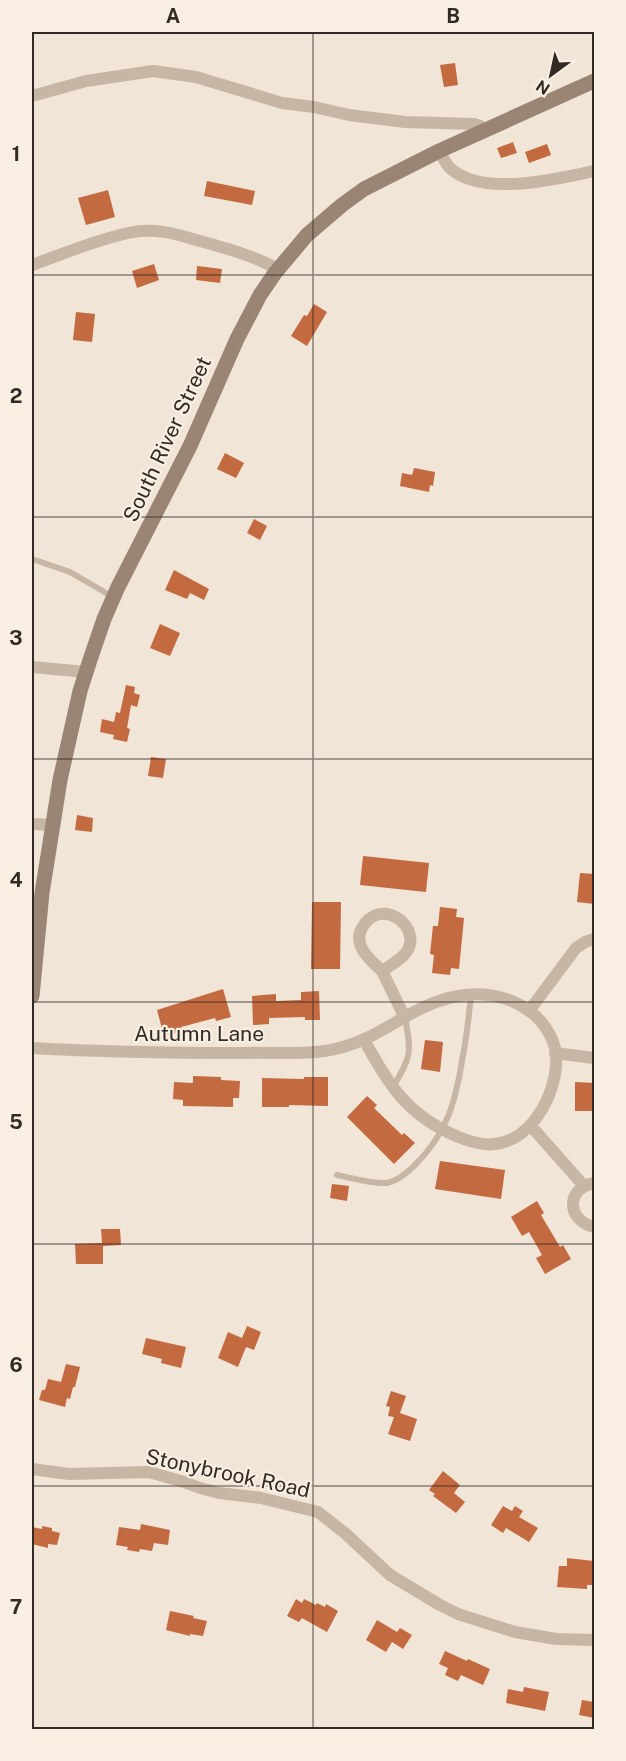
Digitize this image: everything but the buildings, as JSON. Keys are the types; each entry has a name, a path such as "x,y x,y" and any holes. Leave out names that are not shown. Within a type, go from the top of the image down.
{"street":[{"path":"32,96 86,81 153,71 196,77 282,103 405,122 474,124 484,130"},
{"name":"South River Street","path":"32,996 41,903 60,780 86,672 113,598 190,446 260,295 278,269 307,235 364,189 439,151 594,81"},
{"path":"439,151 448,166 455,172 473,179 495,183 537,182 594,171"},
{"path":"32,265 129,233 153,230 176,233 251,256 278,269"},
{"path":"32,667 86,672"},
{"path":"32,824 53,825"},
{"path":"382,971 406,953 410,943 410,933 404,922 393,915 383,913 372,916 366,921 360,932 359,944 366,955 382,971 405,1018"},
{"path":"529,1011 576,948 594,939"},
{"name":"Autumn Lane","path":"32,1048 121,1052 325,1051 364,1040 424,1007 444,999 471,994 493,995 507,999 529,1011 548,1032 555,1053 555,1079 539,1113 519,1135 495,1144 464,1140 442,1130 411,1109 393,1087 364,1040"},
{"path":"555,1053 594,1058"},
{"path":"530,1125 589,1185 577,1193 573,1209 584,1225 594,1227"},
{"name":"Stonybrook Road","path":"32,1469 69,1474 149,1472 219,1493 261,1498 318,1512 344,1532 390,1575 458,1614 524,1634 556,1639 594,1640"}],"lane":[{"path":"32,559 70,572 113,598"},
{"path":"337,1175 388,1183 396,1180 418,1162 433,1144 442,1130 457,1092 471,994"},
{"path":"393,1087 410,1052 405,1018"}]}
